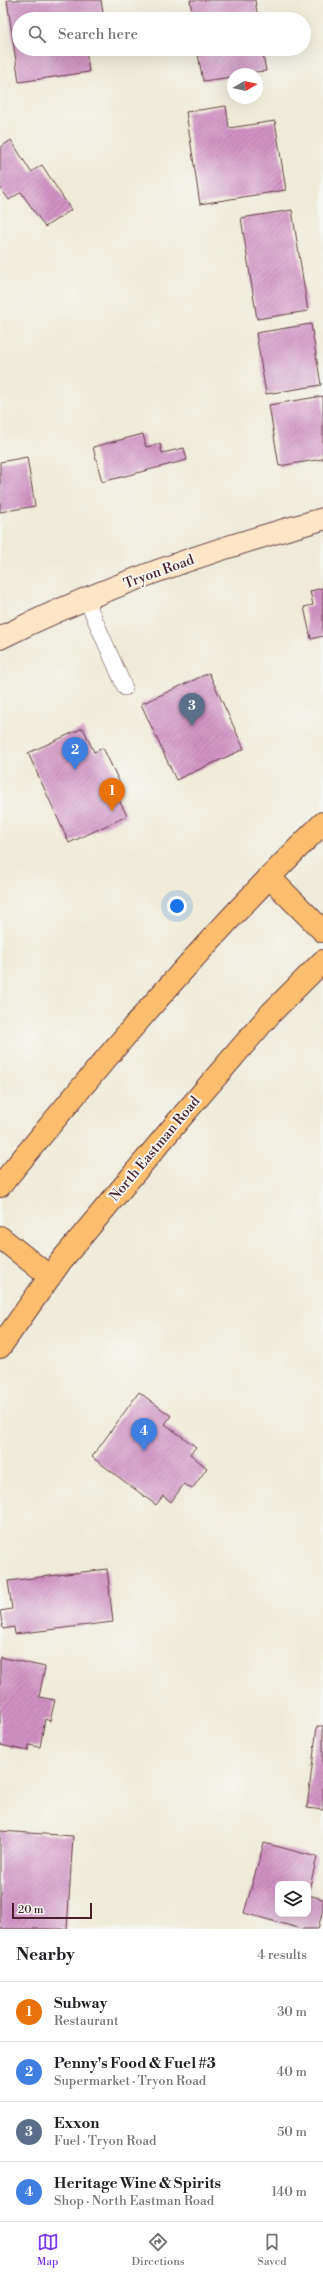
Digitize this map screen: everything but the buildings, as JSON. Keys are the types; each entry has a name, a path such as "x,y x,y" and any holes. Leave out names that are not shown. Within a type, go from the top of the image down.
{"main road":[{"path":"0,1186 161,993 268,877 323,823"},
{"path":"268,877 323,931"},
{"name":"North Eastman Road","path":"0,1347 50,1277 260,1025 323,960"},
{"path":"0,1236 50,1277"}],"street":[{"name":"Tryon Road","path":"0,638 86,599 205,555 323,520"}],"lane":[{"path":"86,599 125,688"}],"place":[{"name":"Exxon","path":"192,726"},
{"name":"Penny's Food & Fuel #3","path":"75,770"},
{"name":"Subway","path":"112,811"},
{"name":"Heritage Wine & Spirits","path":"144,1451"}]}
